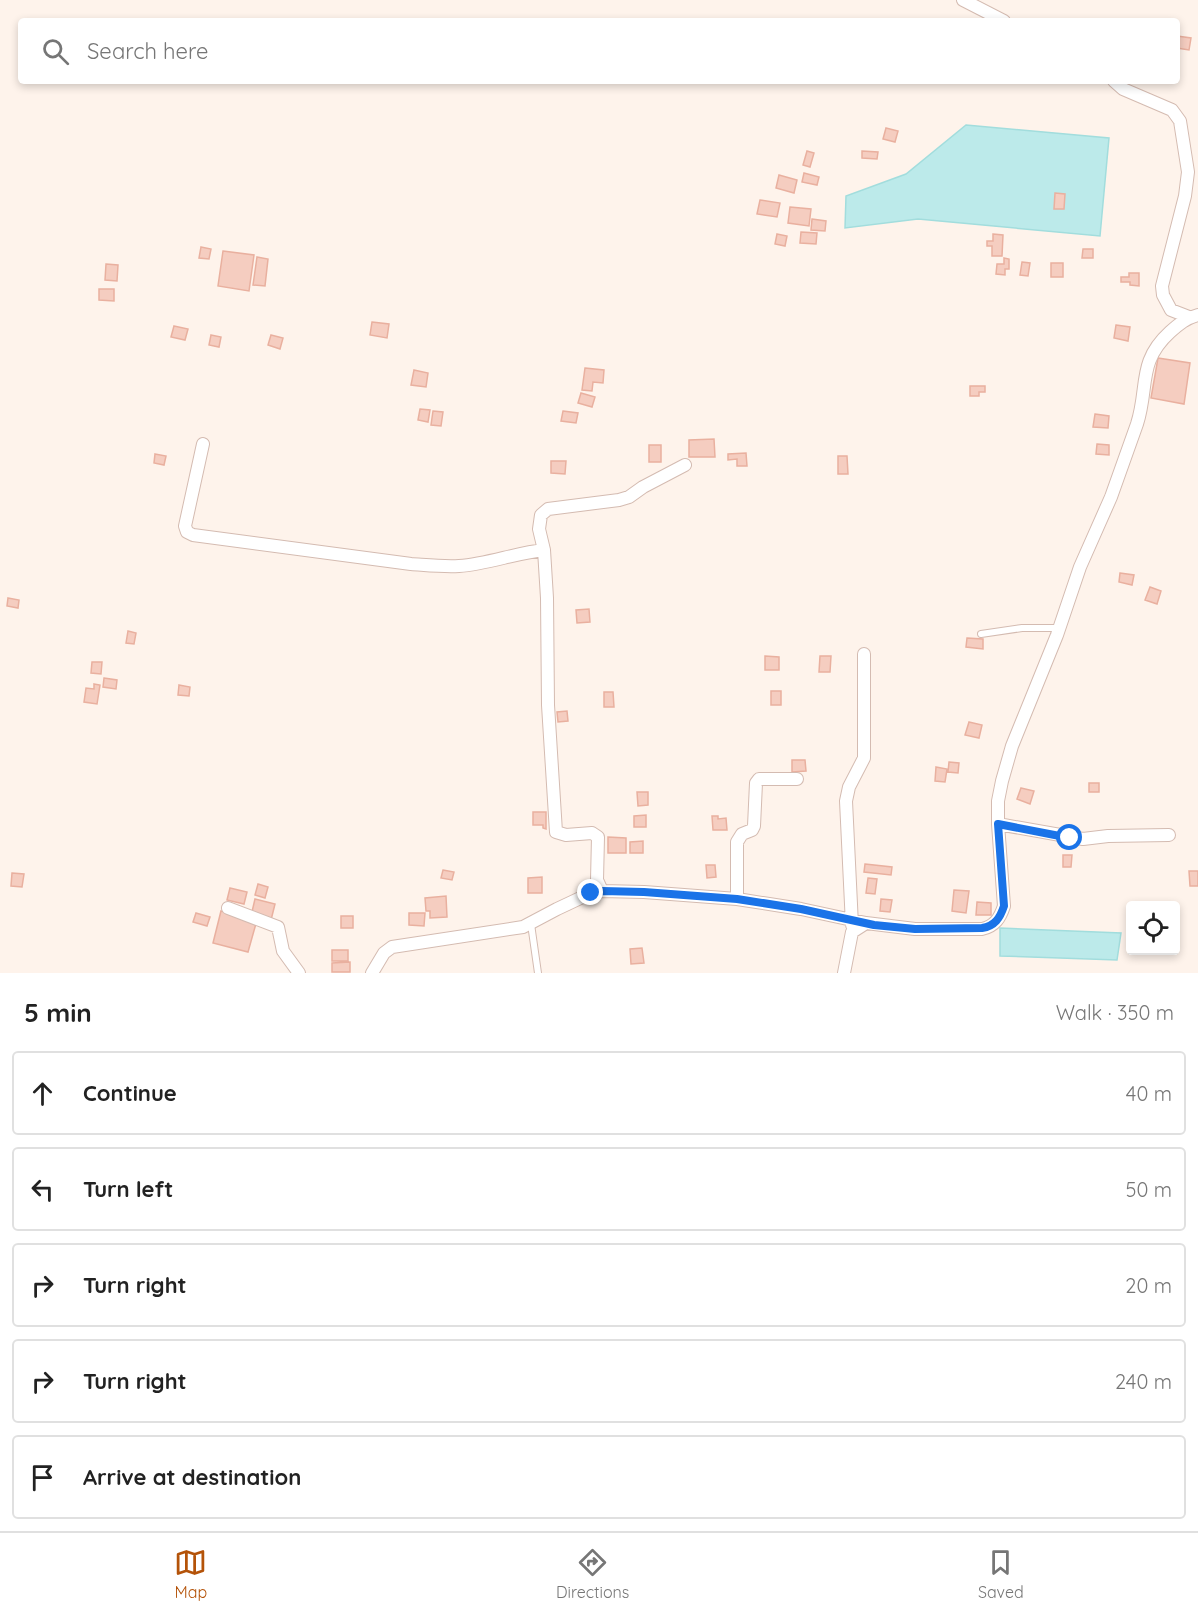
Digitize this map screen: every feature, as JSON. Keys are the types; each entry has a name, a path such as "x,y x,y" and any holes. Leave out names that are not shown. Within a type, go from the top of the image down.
{"street":[{"path":"963,0 998,18"},
{"path":"1117,84 1123,89 1173,110 1180,121 1188,172 1185,196 1162,286 1163,295 1171,310 1194,316"},
{"path":"372,973 384,953 392,947 504,932 531,924 591,893 602,891 737,899 801,909 852,925 866,923 915,929 990,927 1001,915 1004,906 998,801 1012,746 1059,628 1080,567 1111,496 1141,413 1149,358 1161,340 1194,316"},
{"path":"203,444 185,526 187,532 193,536 439,566 482,563 543,550"},
{"path":"602,891 597,880 598,837 592,833 566,835 556,832 548,705 547,598 539,530 541,515 548,509 629,497 685,465"},
{"path":"844,973 852,925 846,801 849,787 864,758 864,654"},
{"path":"737,899 737,842 742,834 750,832 754,826 756,783 759,779 797,779"},
{"path":"998,824 1083,839 1108,836 1169,835"},
{"path":"228,908 278,927 283,951 299,973"}],"lane":[{"path":"981,634 1022,628 1059,628"},
{"path":"531,924 538,973"}],"water":[{"path":"966,125 1109,138 1100,236 918,219 845,228 846,196 906,174"},
{"path":"1000,928 1121,933 1117,960 1000,956"}],"building":[{"path":"1180,36 1191,38 1189,50 1180,48"},
{"path":"886,128 898,131 895,142 883,139"},
{"path":"807,151 814,153 810,167 803,165"},
{"path":"862,151 878,152 877,159 862,158"},
{"path":"804,173 819,177 817,185 802,182"},
{"path":"779,175 797,180 794,193 776,188"},
{"path":"1055,193 1065,194 1064,209 1054,209"},
{"path":"760,200 780,203 777,217 757,214"},
{"path":"790,207 811,209 809,226 788,223"},
{"path":"812,219 826,221 825,231 811,230"},
{"path":"801,232 817,233 816,244 800,243"},
{"path":"777,234 787,236 785,246 775,244"},
{"path":"993,234 1003,235 1002,256 992,256 992,246 987,246 987,241 993,241"},
{"path":"201,247 211,249 209,259 199,258"},
{"path":"1083,249 1093,249 1093,258 1082,258"},
{"path":"223,251 254,255 249,291 218,286"},
{"path":"257,257 268,259 265,286 253,285"},
{"path":"1004,258 1009,259 1009,269 1005,269 1005,275 996,274 997,264 1004,264"},
{"path":"1022,262 1030,263 1028,276 1020,275"},
{"path":"1051,263 1063,263 1063,277 1051,277"},
{"path":"106,264 118,265 117,281 105,280"},
{"path":"1129,273 1139,273 1139,286 1130,285 1130,282 1121,282 1121,277 1129,277"},
{"path":"99,289 114,289 114,301 99,300"},
{"path":"372,322 389,324 387,338 370,335"},
{"path":"1116,325 1130,327 1128,341 1114,338"},
{"path":"174,326 188,329 185,340 171,337"},
{"path":"211,335 221,337 219,347 209,345"},
{"path":"271,335 283,338 280,349 268,345"},
{"path":"1158,358 1190,363 1184,404 1151,398"},
{"path":"585,368 604,370 603,383 593,382 592,391 582,390"},
{"path":"414,370 428,373 426,387 411,385"},
{"path":"970,386 985,386 985,392 979,392 979,396 970,396"},
{"path":"581,393 595,397 592,407 578,403"},
{"path":"420,409 430,410 428,422 418,420"},
{"path":"433,411 443,412 441,426 431,425"},
{"path":"563,411 578,413 576,423 561,421"},
{"path":"1095,414 1109,416 1108,428 1093,427"},
{"path":"714,439 715,457 689,457 689,440"},
{"path":"1097,444 1109,445 1109,455 1096,454"},
{"path":"649,445 661,445 661,462 649,462"},
{"path":"746,453 747,466 737,466 737,459 728,460 728,454"},
{"path":"155,454 166,456 164,465 154,463"},
{"path":"838,456 847,456 848,474 838,474"},
{"path":"551,461 566,461 565,474 551,473"},
{"path":"1120,573 1134,575 1132,585 1119,582"},
{"path":"1150,587 1161,591 1157,604 1145,600"},
{"path":"8,598 19,600 18,608 7,606"},
{"path":"589,609 590,622 577,623 576,610"},
{"path":"128,631 136,633 134,644 126,643"},
{"path":"967,638 983,639 983,649 966,647"},
{"path":"765,656 779,657 779,670 765,670"},
{"path":"820,656 831,656 830,672 819,672"},
{"path":"92,662 102,662 101,674 91,673"},
{"path":"104,678 117,680 116,689 103,687"},
{"path":"94,684 100,685 97,704 84,702 86,688 94,689"},
{"path":"179,685 190,687 189,696 178,695"},
{"path":"771,691 781,691 781,705 771,705"},
{"path":"604,692 613,692 614,707 604,707"},
{"path":"567,711 568,721 558,722 557,712"},
{"path":"969,722 982,725 979,738 965,735"},
{"path":"792,760 805,760 806,771 792,772"},
{"path":"949,762 959,763 958,773 948,772"},
{"path":"936,767 947,769 945,782 935,781"},
{"path":"1089,783 1099,783 1099,792 1089,792"},
{"path":"1021,788 1034,791 1030,804 1017,799"},
{"path":"637,792 648,792 648,805 638,806"},
{"path":"533,812 546,812 546,829 543,825 533,825"},
{"path":"646,815 646,827 634,827 634,816"},
{"path":"712,816 718,816 718,819 726,818 727,830 713,830"},
{"path":"608,837 626,838 626,853 608,853"},
{"path":"643,841 643,853 630,853 630,842"},
{"path":"1063,855 1072,855 1071,867 1063,867"},
{"path":"865,864 892,867 891,875 864,872"},
{"path":"706,865 715,865 716,877 707,878"},
{"path":"443,870 454,872 452,880 441,878"},
{"path":"1189,871 1198,871 1198,886 1190,886"},
{"path":"12,873 24,874 22,887 11,886"},
{"path":"542,877 542,893 528,893 528,878"},
{"path":"868,878 877,879 875,894 866,893"},
{"path":"258,884 268,887 265,898 255,895"},
{"path":"230,888 247,892 244,904 227,900"},
{"path":"954,890 969,891 966,913 952,911"},
{"path":"446,896 447,917 430,918 430,911 426,911 425,898"},
{"path":"255,899 275,904 271,920 251,916"},
{"path":"881,899 892,900 890,912 880,911"},
{"path":"977,902 991,903 991,915 976,915"},
{"path":"221,911 257,920 248,952 213,943"},
{"path":"196,913 210,917 207,926 193,922"},
{"path":"409,913 425,913 424,926 409,925"},
{"path":"341,916 353,916 353,928 341,928"},
{"path":"642,948 644,963 631,964 630,949"},
{"path":"332,950 348,950 348,961 332,961"},
{"path":"350,962 350,972 332,972 332,963"}],"route":[{"path":"591,893 644,892 737,899 801,909 874,925 915,929 982,928 990,927 996,922 1004,906 998,824 1070,838"}]}
